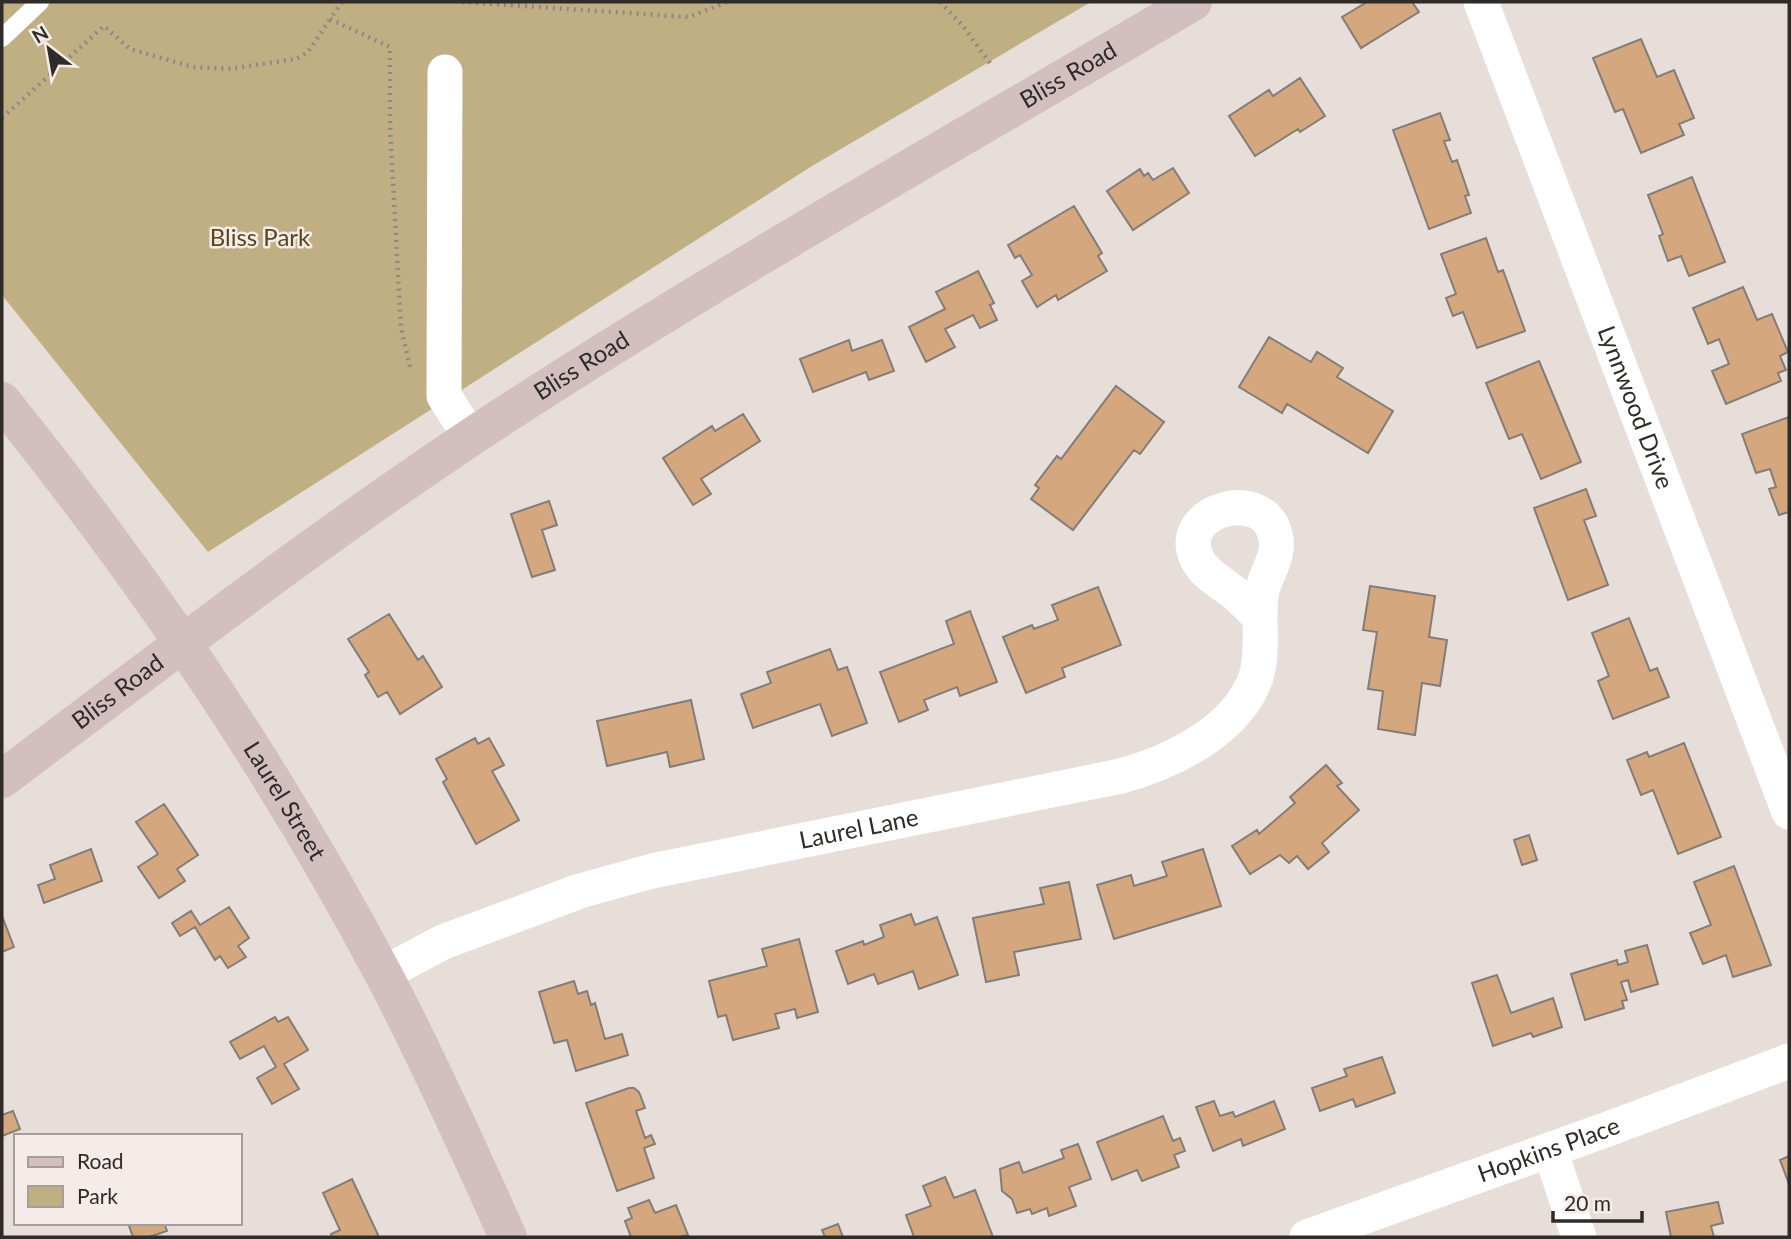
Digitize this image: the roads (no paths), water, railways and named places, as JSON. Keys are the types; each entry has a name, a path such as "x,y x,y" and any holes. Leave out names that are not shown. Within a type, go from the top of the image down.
{"main road":[{"name":"Bliss Road","path":"2,779 344,526 569,374 1193,2"},
{"name":"Laurel Street","path":"2,401 146,591 218,696 291,814 383,974 508,1237"}],"street":[{"name":"Lynnwood Drive","path":"1480,2 1789,812"},
{"path":"445,72 444,396 471,438"},
{"name":"Laurel Lane","path":"383,974 443,942 580,891 652,871 1121,776 1149,768 1207,737 1227,720 1247,695 1259,662 1260,617"},
{"name":"Hopkins Place","path":"1307,1237 1789,1061"},
{"path":"1550,1150 1579,1237"}],"lane":[{"path":"2,38 40,2"}],"park label":[{"name":"Bliss Park","path":"260,238"}]}
